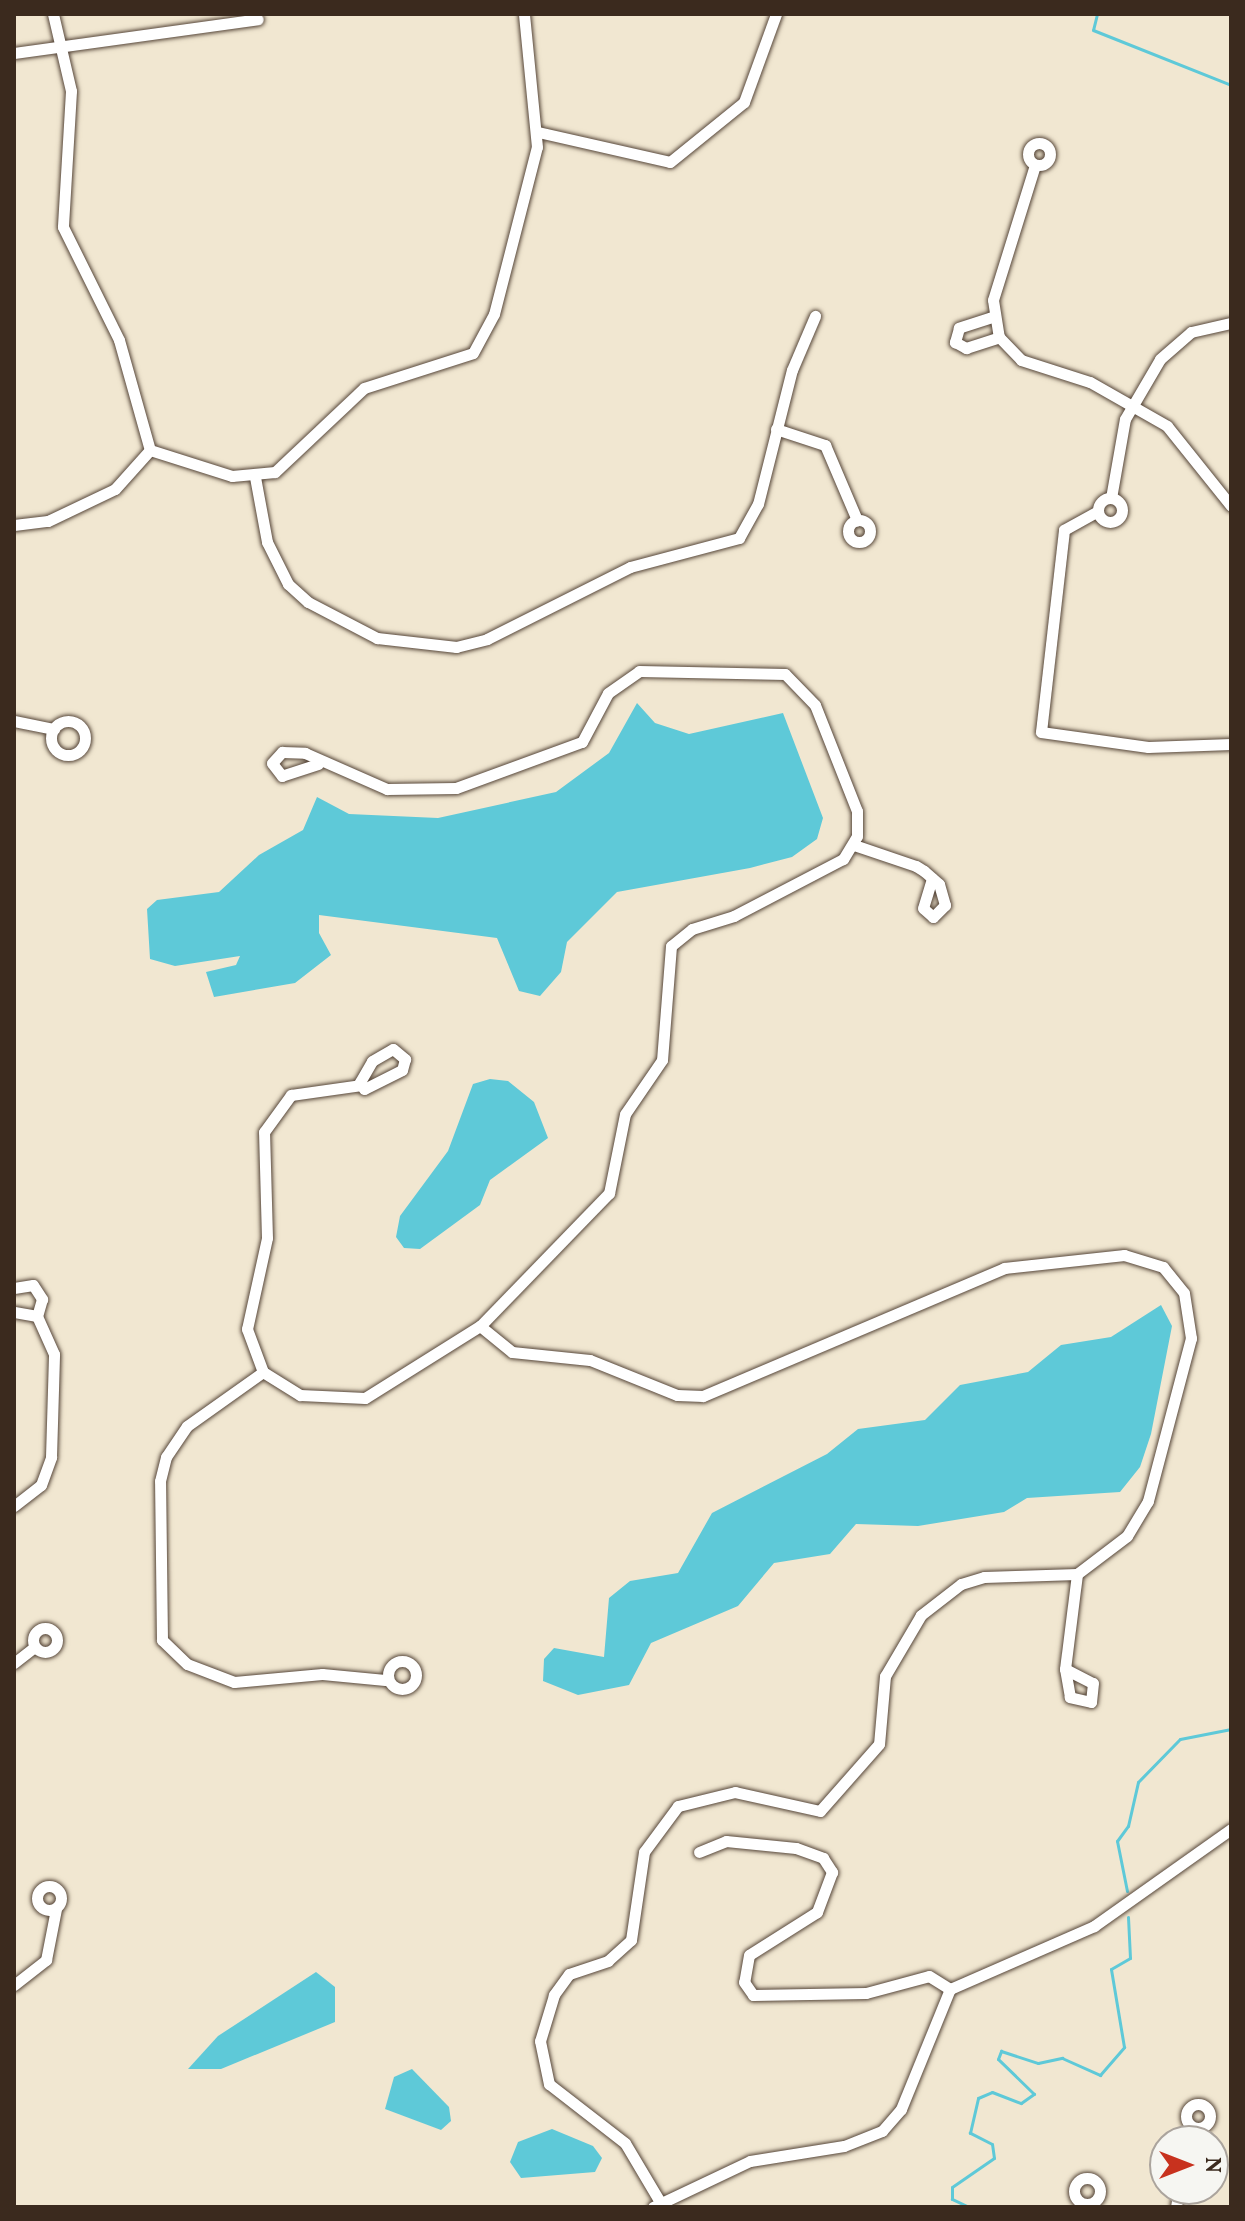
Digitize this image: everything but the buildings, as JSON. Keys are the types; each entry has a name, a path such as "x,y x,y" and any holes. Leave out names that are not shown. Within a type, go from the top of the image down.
{"street":[{"path":"53,14 58,46 71,91 63,227 119,340 150,450"},
{"path":"150,450 255,477 283,467 373,384 473,353 494,314 538,132 524,14"},
{"path":"538,132 670,162 744,102 776,14"},
{"path":"14,53 258,19"},
{"path":"1035,165 992,317 999,337 1033,366 1134,402 1186,445 1231,506"},
{"path":"255,477 267,542 288,584 308,602 377,638 456,647 487,639 630,567 732,543 758,504 776,429 815,316"},
{"path":"992,317 959,328 955,342 966,348 999,337"},
{"path":"1231,323 1176,340 1134,402 1112,461 1111,498 1098,511 1064,530 1041,732 1148,747 1231,744"},
{"path":"776,429 825,445 857,520"},
{"path":"14,525 48,521 115,489 150,450"},
{"path":"1098,511 1104,521 1119,519 1121,504 1111,498"},
{"path":"318,764 387,789 456,788 582,742 619,679 639,671 785,674 808,692 832,740 857,811 854,845 843,859 734,916 692,929 671,946 662,1060 625,1114 609,1193 480,1326 365,1398 300,1395 263,1372 247,1329 267,1238 264,1132 291,1095 361,1085"},
{"path":"14,721 54,729"},
{"path":"854,845 932,878"},
{"path":"480,1326 512,1352 590,1360 677,1395 703,1396 984,1274 1089,1254 1144,1258 1180,1286 1191,1338 1148,1501 1108,1556 1077,1574 984,1577 961,1584 921,1615 885,1676 879,1744 820,1811 755,1794 710,1794 678,1806 652,1835 631,1940 608,1961 562,1981 540,2041 549,2084 625,2143 659,2205 750,2161 844,2146 882,2131 901,2109 950,1989 1094,1926 1231,1829"},
{"path":"14,1288 38,1289 37,1316 54,1354 51,1457 41,1485 14,1506"},
{"path":"14,1312 37,1316"},
{"path":"263,1372 187,1426 166,1457 160,1481 162,1640 187,1664 234,1682 322,1674 385,1680"},
{"path":"1065,1669 1077,1574"},
{"path":"14,1663 33,1648"},
{"path":"699,1852 726,1841 796,1848 823,1858 832,1872 817,1912 749,1955 744,1982 753,1995 866,1993 929,1976 950,1989"},
{"path":"14,1985 46,1960 56,1909"}],"water":[{"path":"637,703 655,723 689,734 783,713 823,818 817,839 792,857 750,868 617,892 567,942 561,972 540,996 519,991 497,938 319,915 319,933 331,955 295,983 214,997 206,972 236,965 240,956 175,966 150,959 147,909 157,900 219,892 259,855 303,830 317,797 349,814 438,818 556,792 609,753"},
{"path":"490,1079 508,1081 534,1102 548,1138 490,1180 480,1205 420,1249 404,1248 396,1237 400,1216 448,1151 473,1084"},
{"path":"1161,1305 1172,1326 1151,1434 1140,1467 1120,1492 1027,1498 1004,1512 918,1526 856,1524 830,1554 774,1563 738,1606 651,1643 629,1685 578,1695 543,1681 544,1659 554,1648 604,1657 609,1598 630,1581 678,1573 712,1513 827,1454 858,1429 925,1420 960,1385 1028,1372 1061,1345 1111,1337"},
{"path":"316,1972 335,1987 335,2022 221,2069 188,2069 218,2036"},
{"path":"412,2069 449,2107 451,2121 441,2130 385,2109 394,2077"},
{"path":"552,2129 593,2146 602,2158 595,2172 521,2178 510,2162 518,2142"}],"waterway":[{"path":"1097,14 1093,30 1231,85"},
{"path":"1127,1891 1117,1841 1128,1826 1138,1782 1180,1739 1231,1729"},
{"path":"969,2207 952,2199 952,2187 994,2158 992,2144 970,2133 978,2098 992,2092 1021,2103 1034,2094 998,2059 1001,2051 1038,2063 1062,2058 1100,2075 1124,2047 1111,1969 1130,1958 1128,1917"}]}
